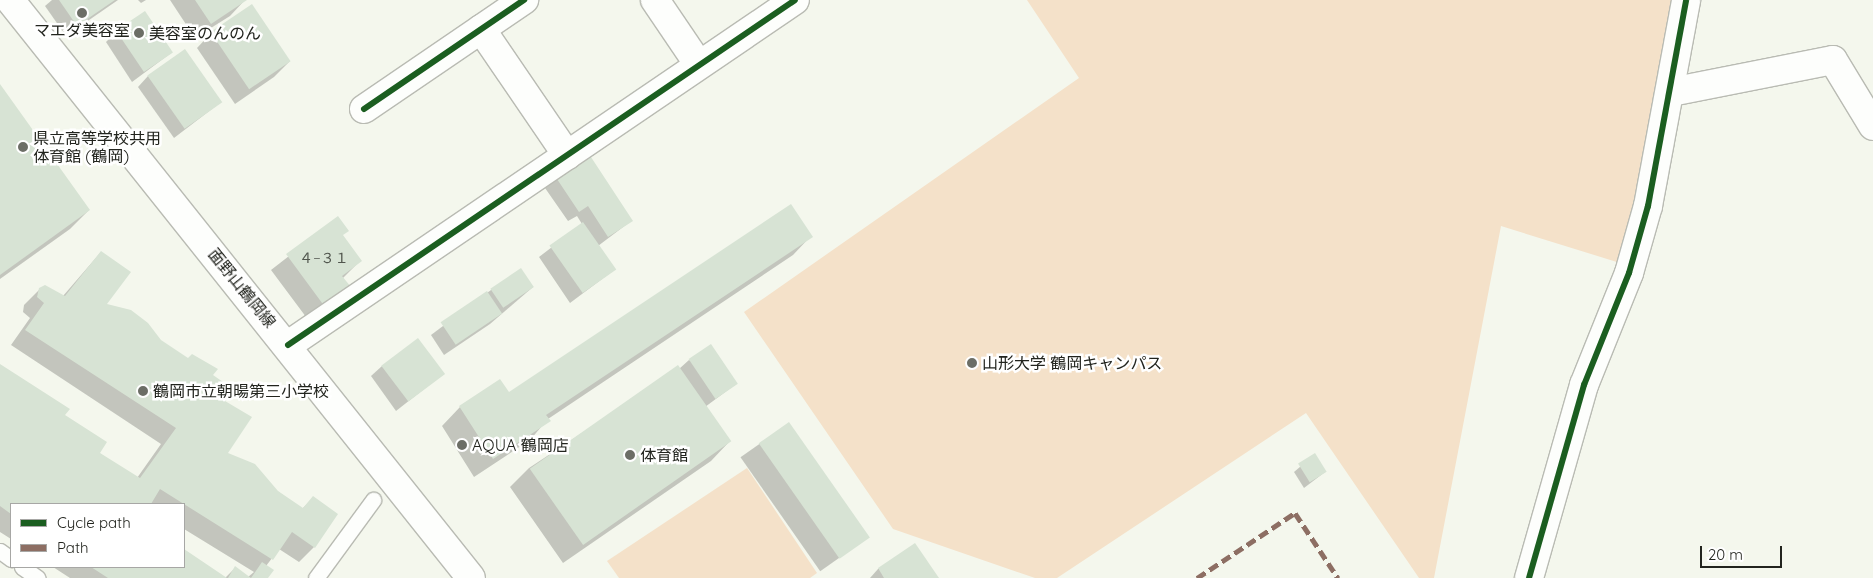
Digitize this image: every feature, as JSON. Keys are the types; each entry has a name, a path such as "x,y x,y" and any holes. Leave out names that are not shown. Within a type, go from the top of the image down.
{"street":[{"name":"面野山鶴岡線","path":"10,0 288,345 471,578"},
{"path":"364,109 524,0"},
{"path":"655,0 699,65"},
{"path":"288,345 795,0"},
{"path":"1529,578 1584,384 1632,265 1648,206 1671,92 1686,0"},
{"path":"481,29 567,155"},
{"path":"1671,92 1833,60 1873,126"}],"lane":[{"path":"316,578 373,500"},
{"path":"23,568 38,578"}],"shaded area":[{"path":"1027,0 1673,0 1640,198 1620,263 1501,226 1434,578 1419,578 1306,413 1057,578 1035,578 893,529 744,312 1079,78"},
{"path":"747,468 817,573 810,578 619,578 607,561"}],"building":[{"name":"マエダ美容室","path":"59,0 115,0 77,26"},
{"path":"195,0 247,0 211,24"},
{"path":"252,4 291,61 249,89 211,32"},
{"path":"145,11 173,52 144,72 116,31"},
{"path":"185,49 222,102 185,129 147,75"},
{"name":"県立高等学校共用 体育館 (鶴岡)","path":"0,84 90,210 0,275"},
{"path":"589,154 633,221 608,237 588,206 579,212 555,176"},
{"path":"791,204 813,237 546,415 551,421 493,459 459,406 500,379 509,392"},
{"path":"338,216 349,231 343,235 362,261 342,276 351,287 325,307 286,254"},
{"path":"583,222 616,270 583,293 549,246"},
{"path":"101,251 131,272 107,304 131,310 148,323 161,340 188,358 192,354 218,369 213,375 233,389 225,401 252,417 228,453 255,464 278,491 303,508 313,496 338,514 315,548 292,532 273,560 160,489 152,503 10,503 10,513 0,506 0,364 70,409 65,415 107,442 100,453 140,478 176,428 25,330 44,303 37,297 39,288 45,285 65,296"},
{"path":"521,268 534,287 503,308 490,289"},
{"path":"487,291 502,313 456,345 441,322"},
{"path":"418,338 445,374 408,402 381,366"},
{"path":"711,344 738,384 715,399 689,359"},
{"name":"体育館","path":"678,365 731,441 583,545 530,469"},
{"path":"789,422 870,538 840,559 759,443"},
{"path":"1315,453 1327,472 1310,482 1298,464"},
{"path":"915,543 939,578 884,578 878,568"},
{"path":"185,550 227,578 108,578 93,568 185,568"},
{"path":"262,562 274,570 268,578 251,578"},
{"path":"235,566 251,578 228,578"}],"marked path":[{"path":"1197,578 1295,513 1338,578"}],"cycle path":[{"path":"364,109 524,0"},
{"path":"288,345 795,0"},
{"path":"1529,578 1584,385 1629,273 1648,206 1686,0"}],"place":[{"name":"マエダ美容室","path":"82,13"},
{"name":"美容室のんのん","path":"139,33"},
{"name":"県立高等学校共用 体育館 (鶴岡)","path":"23,147"},
{"name":"山形大学 鶴岡キャンパス","path":"972,363"},
{"name":"鶴岡市立朝暘第三小学校","path":"143,391"},
{"name":"AQUA 鶴岡店","path":"462,445"},
{"name":"体育館","path":"630,455"}]}
